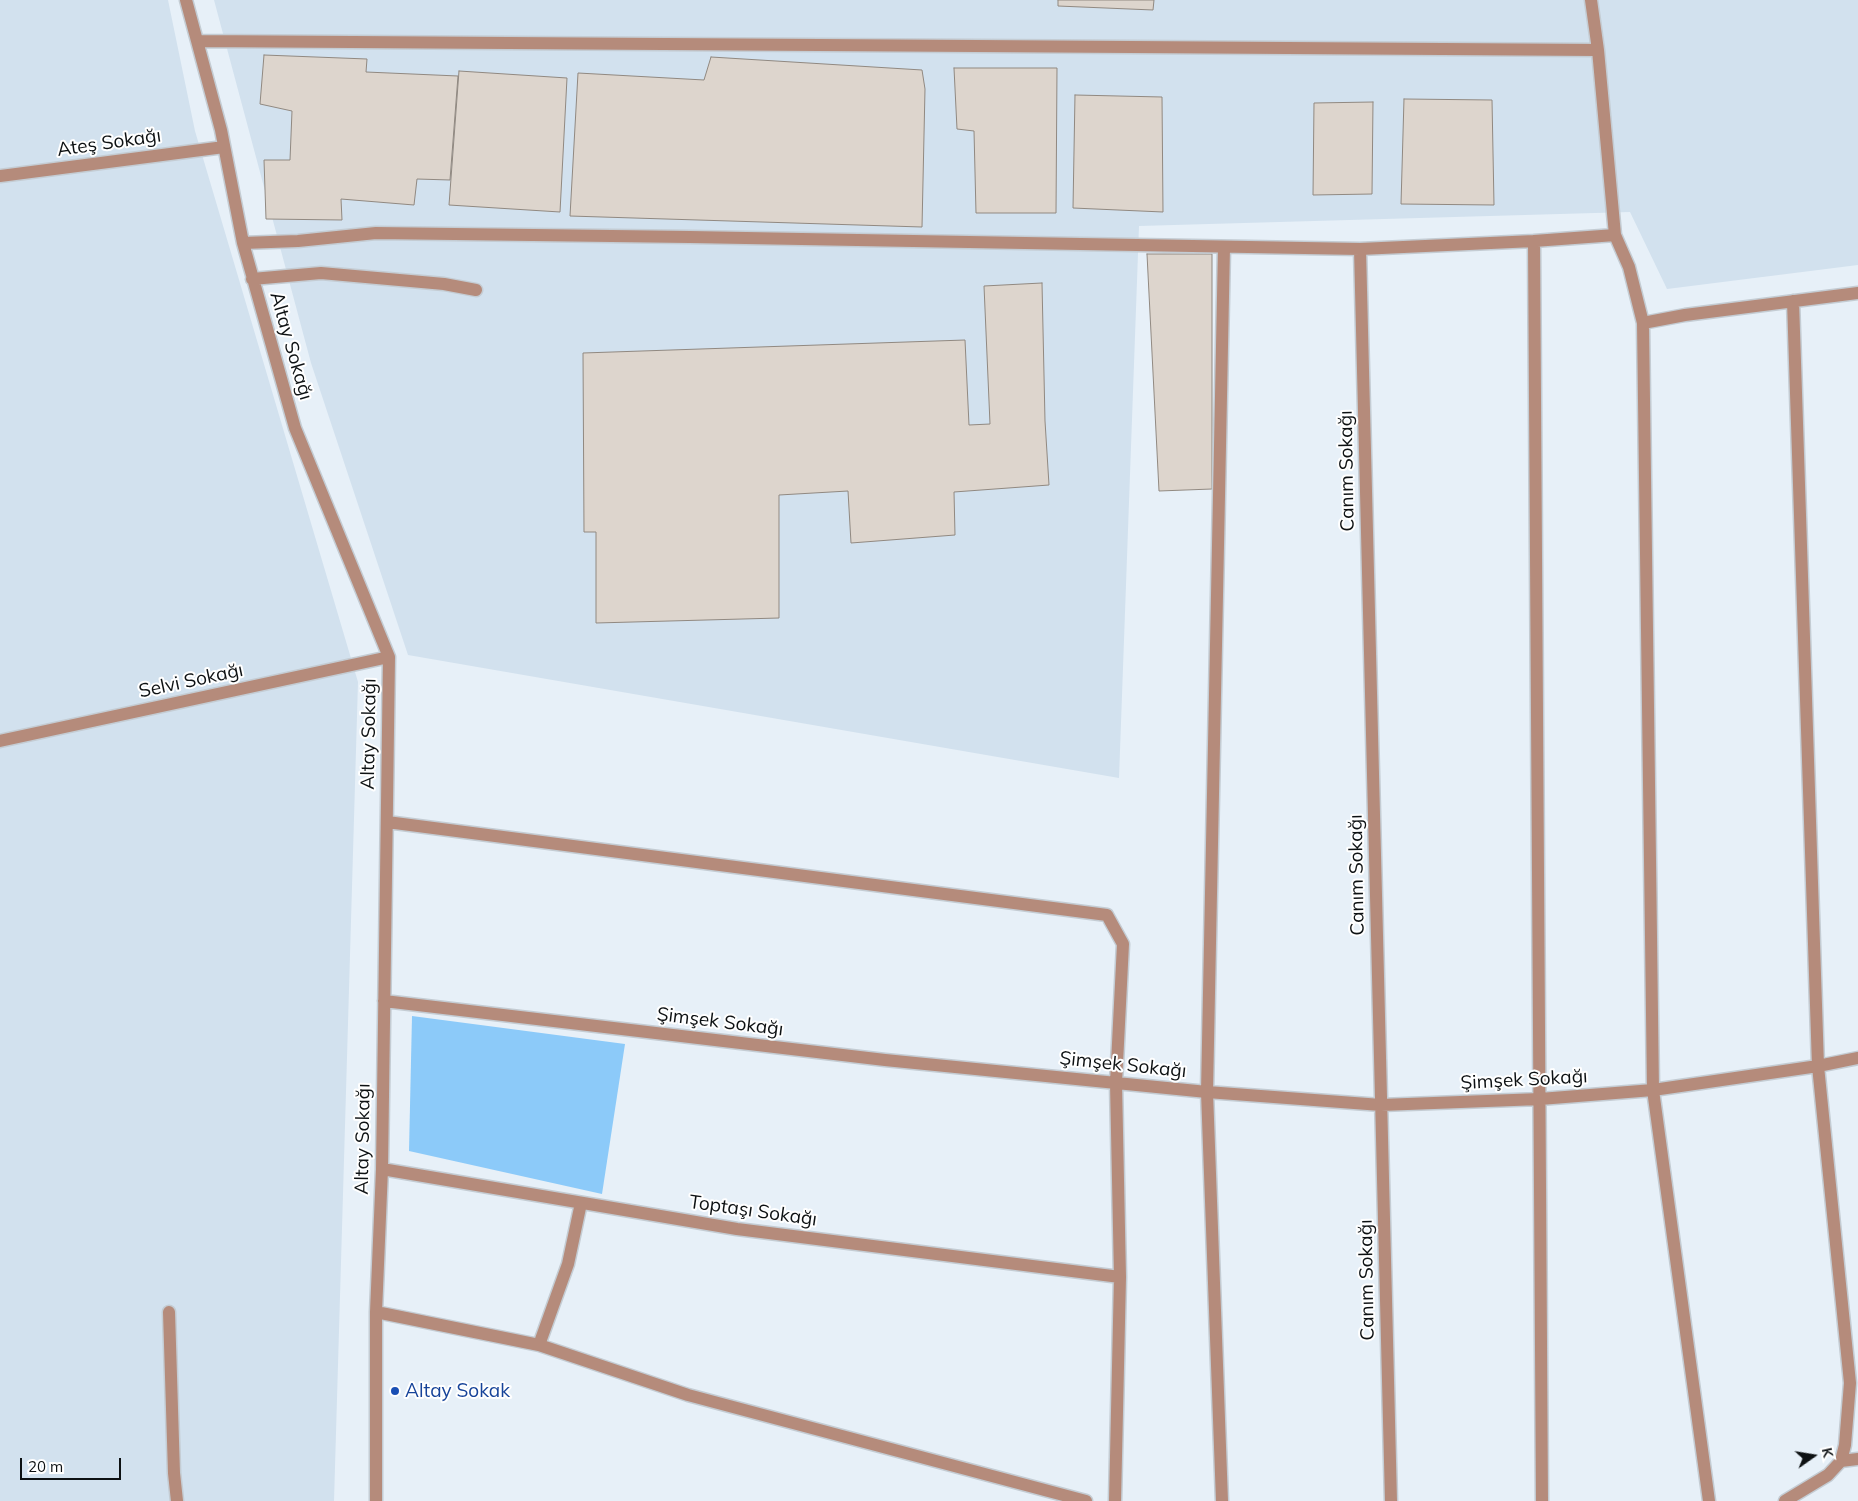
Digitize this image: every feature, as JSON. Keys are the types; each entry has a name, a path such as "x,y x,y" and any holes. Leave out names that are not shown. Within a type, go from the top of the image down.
{"street":[{"name":"Altay Sokağı","path":"186,0 221,130 252,279 295,428 389,657 382,1169 376,1312 376,1501"},
{"path":"1591,0 1598,50 1615,235 1629,267 1643,323 1653,1090 1709,1501"},
{"path":"197,41 1598,50"},
{"name":"Ateş Sokağı","path":"0,176 224,147"},
{"path":"243,243 298,241 376,233 1360,249 1534,241 1615,235"},
{"path":"1534,241 1542,1501"},
{"path":"1222,1501 1207,1092 1224,247"},
{"name":"Canım Sokağı","path":"1360,249 1391,1501"},
{"path":"252,279 321,273 444,284 476,290"},
{"path":"1643,323 1684,315 1858,293"},
{"path":"1785,1501 1828,1475 1841,1461 1845,1445 1850,1383 1818,1066 1793,301"},
{"name":"Selvi Sokağı","path":"0,741 389,657"},
{"path":"387,822 1107,915 1123,944 1116,1083 1120,1277 1115,1501"},
{"name":"Şimşek Sokağı","path":"384,1001 885,1060 1207,1092 1381,1105 1540,1099 1653,1090 1818,1066 1858,1058"},
{"name":"Toptaşı Sokağı","path":"382,1169 736,1229 1120,1277"},
{"path":"539,1345 568,1264 581,1202"},
{"path":"170,1312 174,1473 177,1501"},
{"path":"376,1312 539,1345 688,1395 1086,1501"},
{"path":"1841,1461 1858,1459"}],"shaded area":[{"path":"0,0 168,0 195,131 358,682 334,1501 0,1501"},
{"path":"214,0 1858,0 1858,265 1667,289 1630,212 1139,226 1119,778 408,655 311,363"},
{"path":"412,1016 625,1044 602,1194 409,1151"}],"building":[{"path":"1058,0 1154,0 1153,10 1058,6"},
{"path":"264,55 367,59 366,72 458,76 450,180 417,179 414,205 341,199 342,220 266,219 264,160 290,160 292,111 260,104"},
{"path":"711,57 922,70 925,89 922,227 570,216 578,73 704,80"},
{"path":"954,68 1057,68 1056,213 976,213 974,131 957,129"},
{"path":"459,71 567,78 560,212 449,205"},
{"path":"1075,95 1162,97 1163,212 1073,208"},
{"path":"1404,99 1492,100 1494,205 1401,204"},
{"path":"1373,102 1372,194 1313,195 1314,103"},
{"path":"1147,254 1212,254 1212,489 1159,491"},
{"path":"1042,283 1045,421 1049,485 954,492 955,535 851,543 848,491 779,495 779,618 596,623 596,532 584,532 583,353 965,340 969,425 990,424 984,286"}],"place":[{"name":"Altay Sokak","path":"395,1391"}]}
